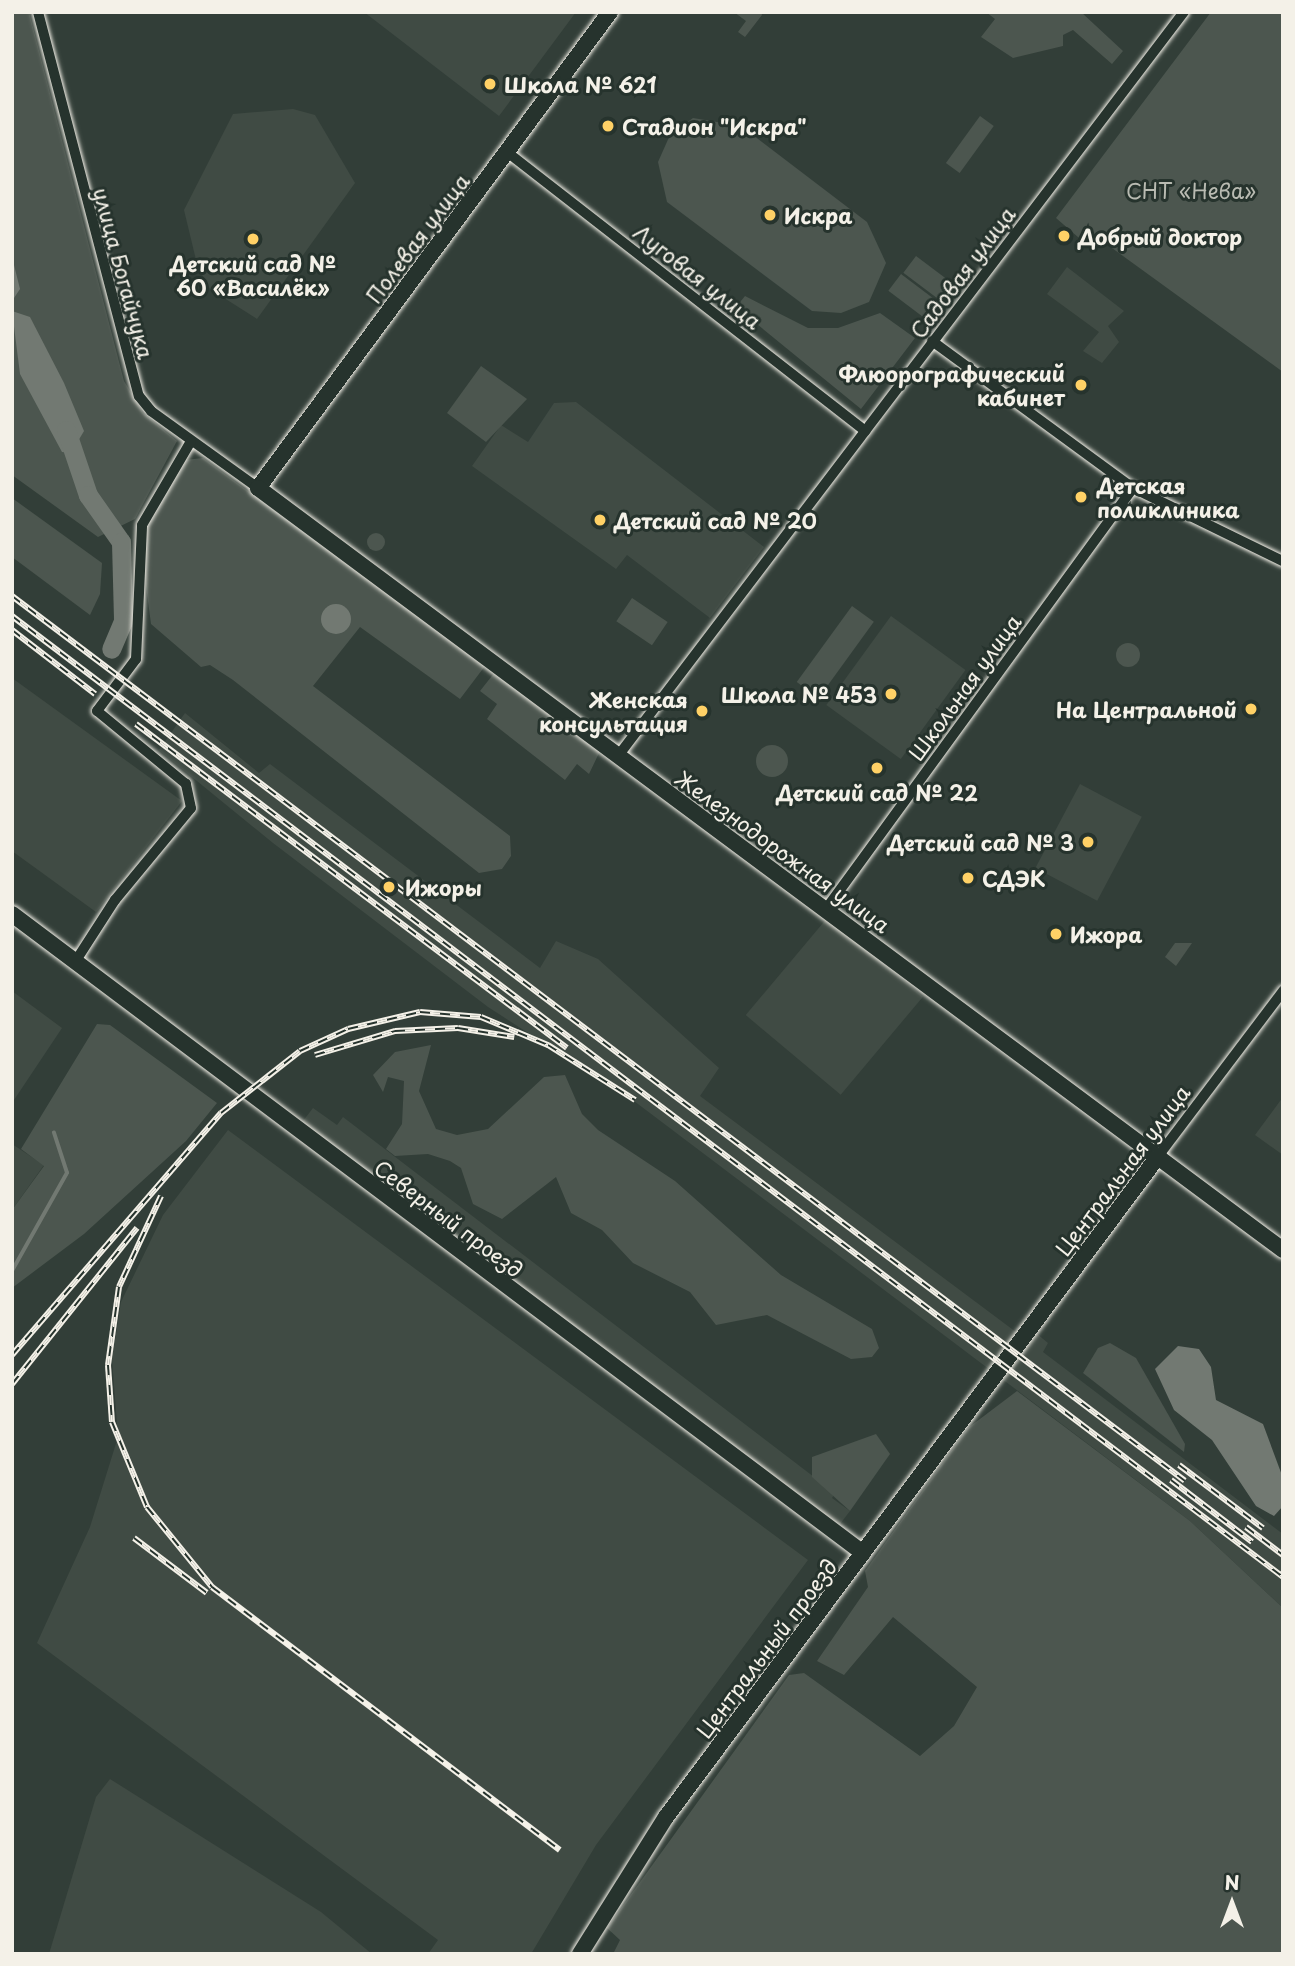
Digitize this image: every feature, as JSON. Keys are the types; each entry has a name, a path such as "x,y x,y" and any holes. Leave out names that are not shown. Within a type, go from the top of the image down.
{"street":[{"name":"улица Богайчука","path":"38,12 132,381 151,411 258,488"},
{"name":"Полевая улица","path":"258,488 610,12"},
{"name":"Садовая улица","path":"618,756 1184,12"},
{"name":"Луговая улица","path":"507,152 865,430"},
{"path":"932,341 1133,488 1283,561"},
{"path":"75,962 115,900 191,808 186,784 97,711 136,659 142,525 191,441"},
{"name":"Железнодорожная улица","path":"258,488 1159,1155 1283,1250"},
{"name":"Школьная улица","path":"826,909 1133,488"},
{"name":"Северный проезд","path":"12,914 863,1553"},
{"name":"Центральная улица","path":"996,1375 1283,991"},
{"name":"Центральный проезд","path":"580,1954 666,1818 996,1375"}],"shaded area":[{"name":"Школа № 621","path":"364,12 576,12 499,116"},
{"name":"Детский сад № 60 «Василёк»","path":"293,109 315,115 355,183 257,319 210,289 198,268 184,210 233,114"},
{"path":"12,257 20,289 12,301"},
{"path":"1067,267 1124,311 1108,326 1119,342 1102,363 1083,351 1099,332 1047,294"},
{"path":"12,311 30,317 64,383 84,431 71,453 62,452 20,374"},
{"name":"Детский сад № 20","path":"576,402 764,547 710,618 627,555 616,569 472,466 501,425 528,442 554,403"},
{"path":"336,604 346,609 351,619 346,629 336,634 326,629 321,619 326,609"},
{"name":"Школа № 453","path":"891,616 965,670 901,759 826,705"},
{"path":"12,678 182,801 96,912 12,851"},
{"path":"185,713 259,773 270,764 540,968 556,941 598,959 719,1068 700,1096 1016,1332 1024,1323 1048,1343 1043,1352 1283,1534 1283,1608 1190,1521 634,1101 488,1007 273,843 159,750"},
{"name":"Детский сад № 3","path":"1080,784 1142,817 1097,901 1035,868"},
{"path":"828,917 923,997 841,1095 746,1015"},
{"path":"12,991 62,1028 12,1103"},
{"path":"1283,1097 1283,1155 1255,1135"},
{"path":"313,1108 337,1125 343,1117 835,1493 832,1498 850,1511 837,1528 300,1125"},
{"path":"228,1130 808,1560 596,1845 531,1954 428,1954 438,1940 37,1643 90,1527 118,1437 112,1359 121,1302 163,1215"},
{"path":"12,1144 44,1165 12,1210"},
{"path":"1178,1346 1199,1349 1211,1367 1216,1400 1263,1424 1283,1478 1283,1506 1274,1516 1256,1506 1212,1440 1174,1410 1155,1369"},
{"path":"110,1779 321,1912 372,1954 49,1954 96,1797"}],"green space":[{"path":"12,12 29,12 124,381 143,413 177,441 135,519 98,537 12,475"},
{"path":"734,12 761,12 762,15 745,37 738,32 746,21"},
{"path":"986,12 1081,12 1123,51 1112,64 1073,30 1063,35 1063,46 1013,58 981,37 995,19"},
{"name":"СНТ «Нева»","path":"1211,12 1283,12 1283,372 1094,235 1086,244 1056,218"},
{"path":"980,116 994,126 960,173 946,163"},
{"name":"Искра","path":"693,118 741,126 867,222 886,263 869,302 841,313 812,311 667,202 658,162 670,135"},
{"path":"916,256 956,286 943,303 903,273"},
{"path":"901,274 942,305 929,321 888,291"},
{"path":"745,296 808,328 838,328 880,313 915,338 861,409 736,307"},
{"path":"481,366 527,399 486,442 447,413"},
{"path":"203,458 485,666 460,699 360,627 313,686 510,836 511,856 502,869 479,873 233,680 210,665 201,667 151,624 143,563 149,523 185,460"},
{"path":"12,498 102,563 100,594 90,615 12,557"},
{"path":"372,533 380,533 385,542 383,549 372,551 367,546 367,538"},
{"path":"632,598 668,622 652,645 616,621"},
{"path":"852,606 874,622 819,698 797,682"},
{"path":"1128,643 1139,650 1140,655 1133,666 1128,667 1117,660 1116,655 1123,644"},
{"path":"495,672 600,751 589,774 577,764 565,780 487,719 497,704 480,691"},
{"path":"772,745 783,750 788,761 783,772 772,777 761,772 756,761 761,750"},
{"path":"1175,943 1192,943 1176,966 1165,957"},
{"path":"97,1024 110,1025 217,1103 186,1141 84,1234 12,1288 12,1210 44,1166 21,1149"},
{"path":"431,1045 419,1091 436,1129 457,1135 488,1129 544,1077 565,1075 582,1114 598,1130 675,1181 781,1275 872,1329 879,1348 872,1357 851,1359 767,1315 716,1325 690,1292 633,1263 602,1230 571,1213 556,1177 502,1219 473,1204 461,1168 450,1161 428,1154 395,1156 386,1149 402,1124 404,1081 388,1077 383,1092 373,1075 395,1052"},
{"path":"1110,1343 1136,1358 1185,1444 1184,1452 1083,1373 1098,1348"},
{"path":"1017,1391 1190,1521 1283,1608 1283,1954 613,1954 620,1940 607,1928 789,1675 804,1673 920,1756 954,1726 977,1687 893,1617 844,1675 817,1661 868,1587 865,1571 968,1428"},
{"path":"876,1434 890,1454 850,1511 812,1477 812,1457"}],"waterway":[{"path":"66,430 88,495 121,542 123,621 111,649"},
{"path":"12,1271 67,1173 54,1133"}],"railway":[{"path":"12,596 1185,1481"},
{"path":"12,616 1283,1577"},
{"path":"12,630 95,694"},
{"path":"136,724 567,1048"},
{"path":"12,1355 221,1113 300,1051 348,1029 420,1012 481,1017 548,1045 635,1100"},
{"path":"315,1055 395,1031 458,1028 514,1037"},
{"path":"161,1196 119,1287 108,1365 112,1422 147,1507 212,1587 560,1850"},
{"path":"12,1384 137,1228"},
{"path":"1179,1465 1263,1528"},
{"path":"1171,1480 1252,1542"},
{"path":"1246,1527 1283,1555"},
{"path":"134,1538 207,1593"}],"place":[{"name":"Школа № 621","path":"490,84"},
{"name":"Стадион \"Искра\"","path":"608,126"},
{"name":"Искра","path":"770,215"},
{"name":"Добрый доктор","path":"1064,236"},
{"name":"Детский сад № 60 «Василёк»","path":"253,239"},
{"name":"Флюорографический кабинет","path":"1081,385"},
{"name":"Детская поликлиника","path":"1081,497"},
{"name":"Детский сад № 20","path":"600,520"},
{"name":"Школа № 453","path":"891,694"},
{"name":"На Центральной","path":"1251,709"},
{"name":"Женская консультация","path":"702,711"},
{"name":"Детский сад № 22","path":"877,768"},
{"name":"Детский сад № 3","path":"1088,842"},
{"name":"СДЭК","path":"968,878"},
{"name":"Ижоры","path":"389,887"},
{"name":"Ижора","path":"1056,934"}]}
